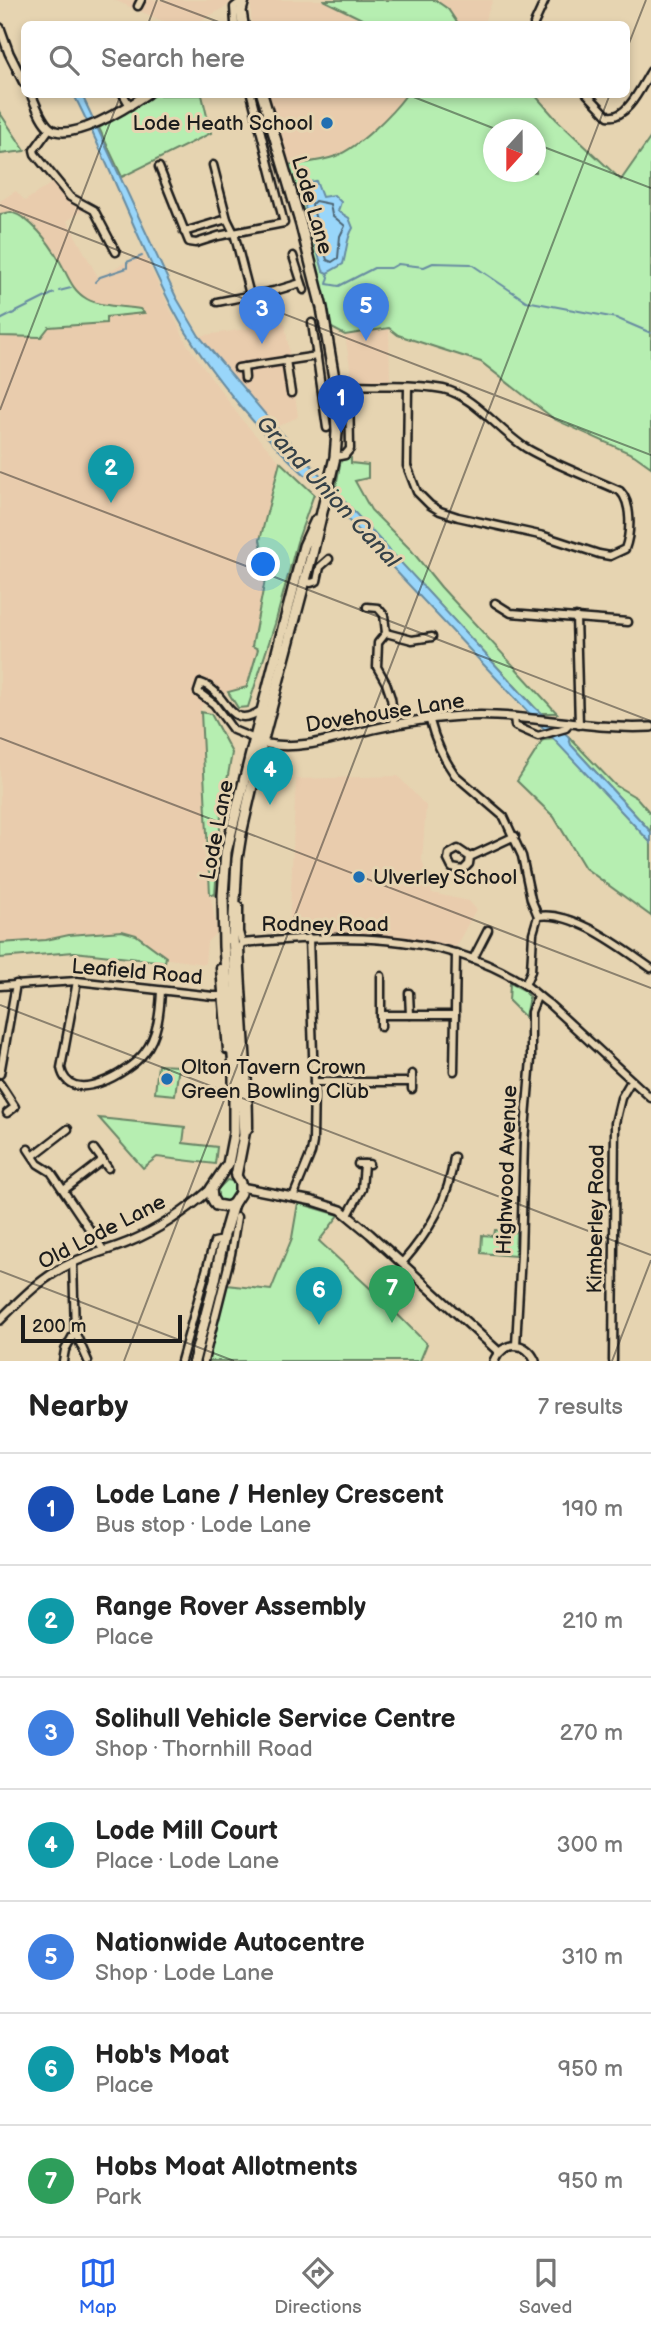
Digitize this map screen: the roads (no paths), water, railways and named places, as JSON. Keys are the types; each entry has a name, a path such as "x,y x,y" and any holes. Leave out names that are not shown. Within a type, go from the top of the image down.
{"main road":[{"path":"243,21 241,11 244,0"},
{"name":"Lode Lane","path":"236,1177 244,1135 229,996 235,885 241,834 263,709 325,499 335,457 337,432 335,384 313,270 263,98"},
{"name":"Lode Lane","path":"222,1176 228,1164 234,1133 223,895 226,852 259,741 300,580"},
{"path":"194,1361 223,1237 241,1187 236,1177 222,1176 211,1189 218,1205 223,1237"},
{"path":"218,1205 233,1204"}],"street":[{"path":"235,21 234,7 244,0"},
{"path":"535,21 545,0"},
{"path":"0,28 21,77"},
{"path":"591,98 608,116 617,116 625,110 651,71"},
{"path":"33,98 44,122 50,128 71,133 130,106 141,98"},
{"path":"125,98 130,106"},
{"name":"Lode Lane","path":"234,233 284,223 252,98"},
{"path":"259,125 270,119"},
{"path":"50,128 34,150 35,154 70,197 94,210 117,252"},
{"path":"213,165 250,295 216,303"},
{"path":"159,167 187,240 192,244 234,233"},
{"path":"184,232 227,219"},
{"name":"Lode Lane","path":"250,295 302,287 293,256"},
{"path":"312,323 327,428"},
{"path":"315,345 328,343"},
{"path":"246,377 241,367 317,356"},
{"path":"286,360 291,393"},
{"path":"319,366 331,365"},
{"path":"335,384 349,386 408,387 444,389 464,398 524,447 620,491 628,503 628,542 625,549 610,556 600,554 544,536 458,517 430,505 417,492 407,466 408,387"},
{"name":"Lode Lane","path":"335,457 345,455 350,449 349,386"},
{"path":"300,580 311,583 317,581 320,567 329,559"},
{"path":"495,603 511,613 628,623"},
{"path":"371,605 383,610 386,634 378,643 377,667 391,698 394,725"},
{"path":"576,617 579,725"},
{"path":"386,634 412,640 423,635 432,638"},
{"path":"259,741 233,730 214,704 198,692 201,683 216,692 234,715 251,717 263,709"},
{"name":"Dovehouse Lane","path":"259,741 275,746 295,746 394,725 479,716 514,717 579,725 651,727"},
{"path":"514,717 515,726 540,736 566,728 568,724"},
{"path":"430,720 438,747 455,775 498,811 515,836 538,916 533,933 531,971 525,985"},
{"path":"470,857 515,836"},
{"name":"Lode Lane","path":"235,885 239,889 249,1106 249,1129 244,1135"},
{"path":"538,916 556,916 582,925 651,968"},
{"path":"473,959 488,930"},
{"name":"Rodney Road","path":"242,943 349,937 432,946 473,959 525,985 651,1098"},
{"path":"293,1197 311,1153 314,1082 309,938"},
{"path":"454,1071 456,953"},
{"path":"220,968 229,996"},
{"path":"381,976 381,1027"},
{"path":"77,981 61,1068 62,1075 69,1082 80,1086 90,1086 117,1076 144,1054 158,1024 161,991"},
{"name":"Leafield Road","path":"0,986 77,981 229,996"},
{"path":"0,1074 16,984"},
{"path":"409,993 410,1015"},
{"name":"Highwood Avenue","path":"516,1345 524,1142 531,1059 531,1012 537,997"},
{"path":"381,1015 455,1015"},
{"name":"Kimberley Road","path":"613,1361 615,1123 621,1098 631,1080"},
{"path":"314,1082 412,1082"},
{"path":"0,1084 15,1107 7,1113"},
{"path":"68,1129 31,1152 38,1164 51,1172 104,1251"},
{"path":"94,1149 108,1168"},
{"path":"402,1263 432,1224 441,1207 454,1157"},
{"path":"64,1190 103,1160"},
{"path":"348,1215 362,1189 364,1164"},
{"path":"241,1187 329,1205 348,1215 499,1352"},
{"name":"Old Lode Lane","path":"0,1320 35,1285 73,1262 142,1236 211,1189"},
{"name":"Old Lode Lane","path":"190,1205 218,1205"},
{"path":"204,1361 231,1254 237,1217"},
{"path":"181,1361 214,1242 223,1237"},
{"path":"73,1262 75,1332 88,1361"},
{"path":"63,1361 65,1350 75,1332"},
{"path":"494,1361 499,1352 516,1345 528,1349 535,1361"}],"water":[{"name":"Grand Union Canal","path":"75,98 83,98 176,297 199,336 276,427 534,707 568,736 571,745 651,832 651,843 334,505 331,497 288,458 243,410 203,358 173,309"},
{"path":"316,181 322,197 334,195 341,202 338,211 349,218 353,228 343,264 327,273 323,271 305,205 305,183"}],"waterway":[{"path":"95,282 100,277 127,268 127,262 142,256"},
{"path":"327,273 327,284 339,286 374,268 391,268 398,264 424,267 433,263 471,264 526,301 616,318 651,333"},
{"path":"59,291 71,288"},
{"path":"0,320 54,293"}],"place":[{"name":"Lode Heath School","path":"327,123"},
{"name":"Nationwide Autocentre","path":"366,341"},
{"name":"Solihull Vehicle Service Centre","path":"262,344"},
{"name":"Lode Lane / Henley Crescent","path":"341,433"},
{"name":"Range Rover Assembly","path":"111,503"},
{"name":"Lode Mill Court","path":"270,805"},
{"name":"Ulverley School","path":"359,877"},
{"name":"Olton Tavern Crown Green Bowling Club","path":"167,1079"},
{"name":"Hobs Moat Allotments","path":"392,1323"},
{"name":"Hob's Moat","path":"319,1325"}]}
